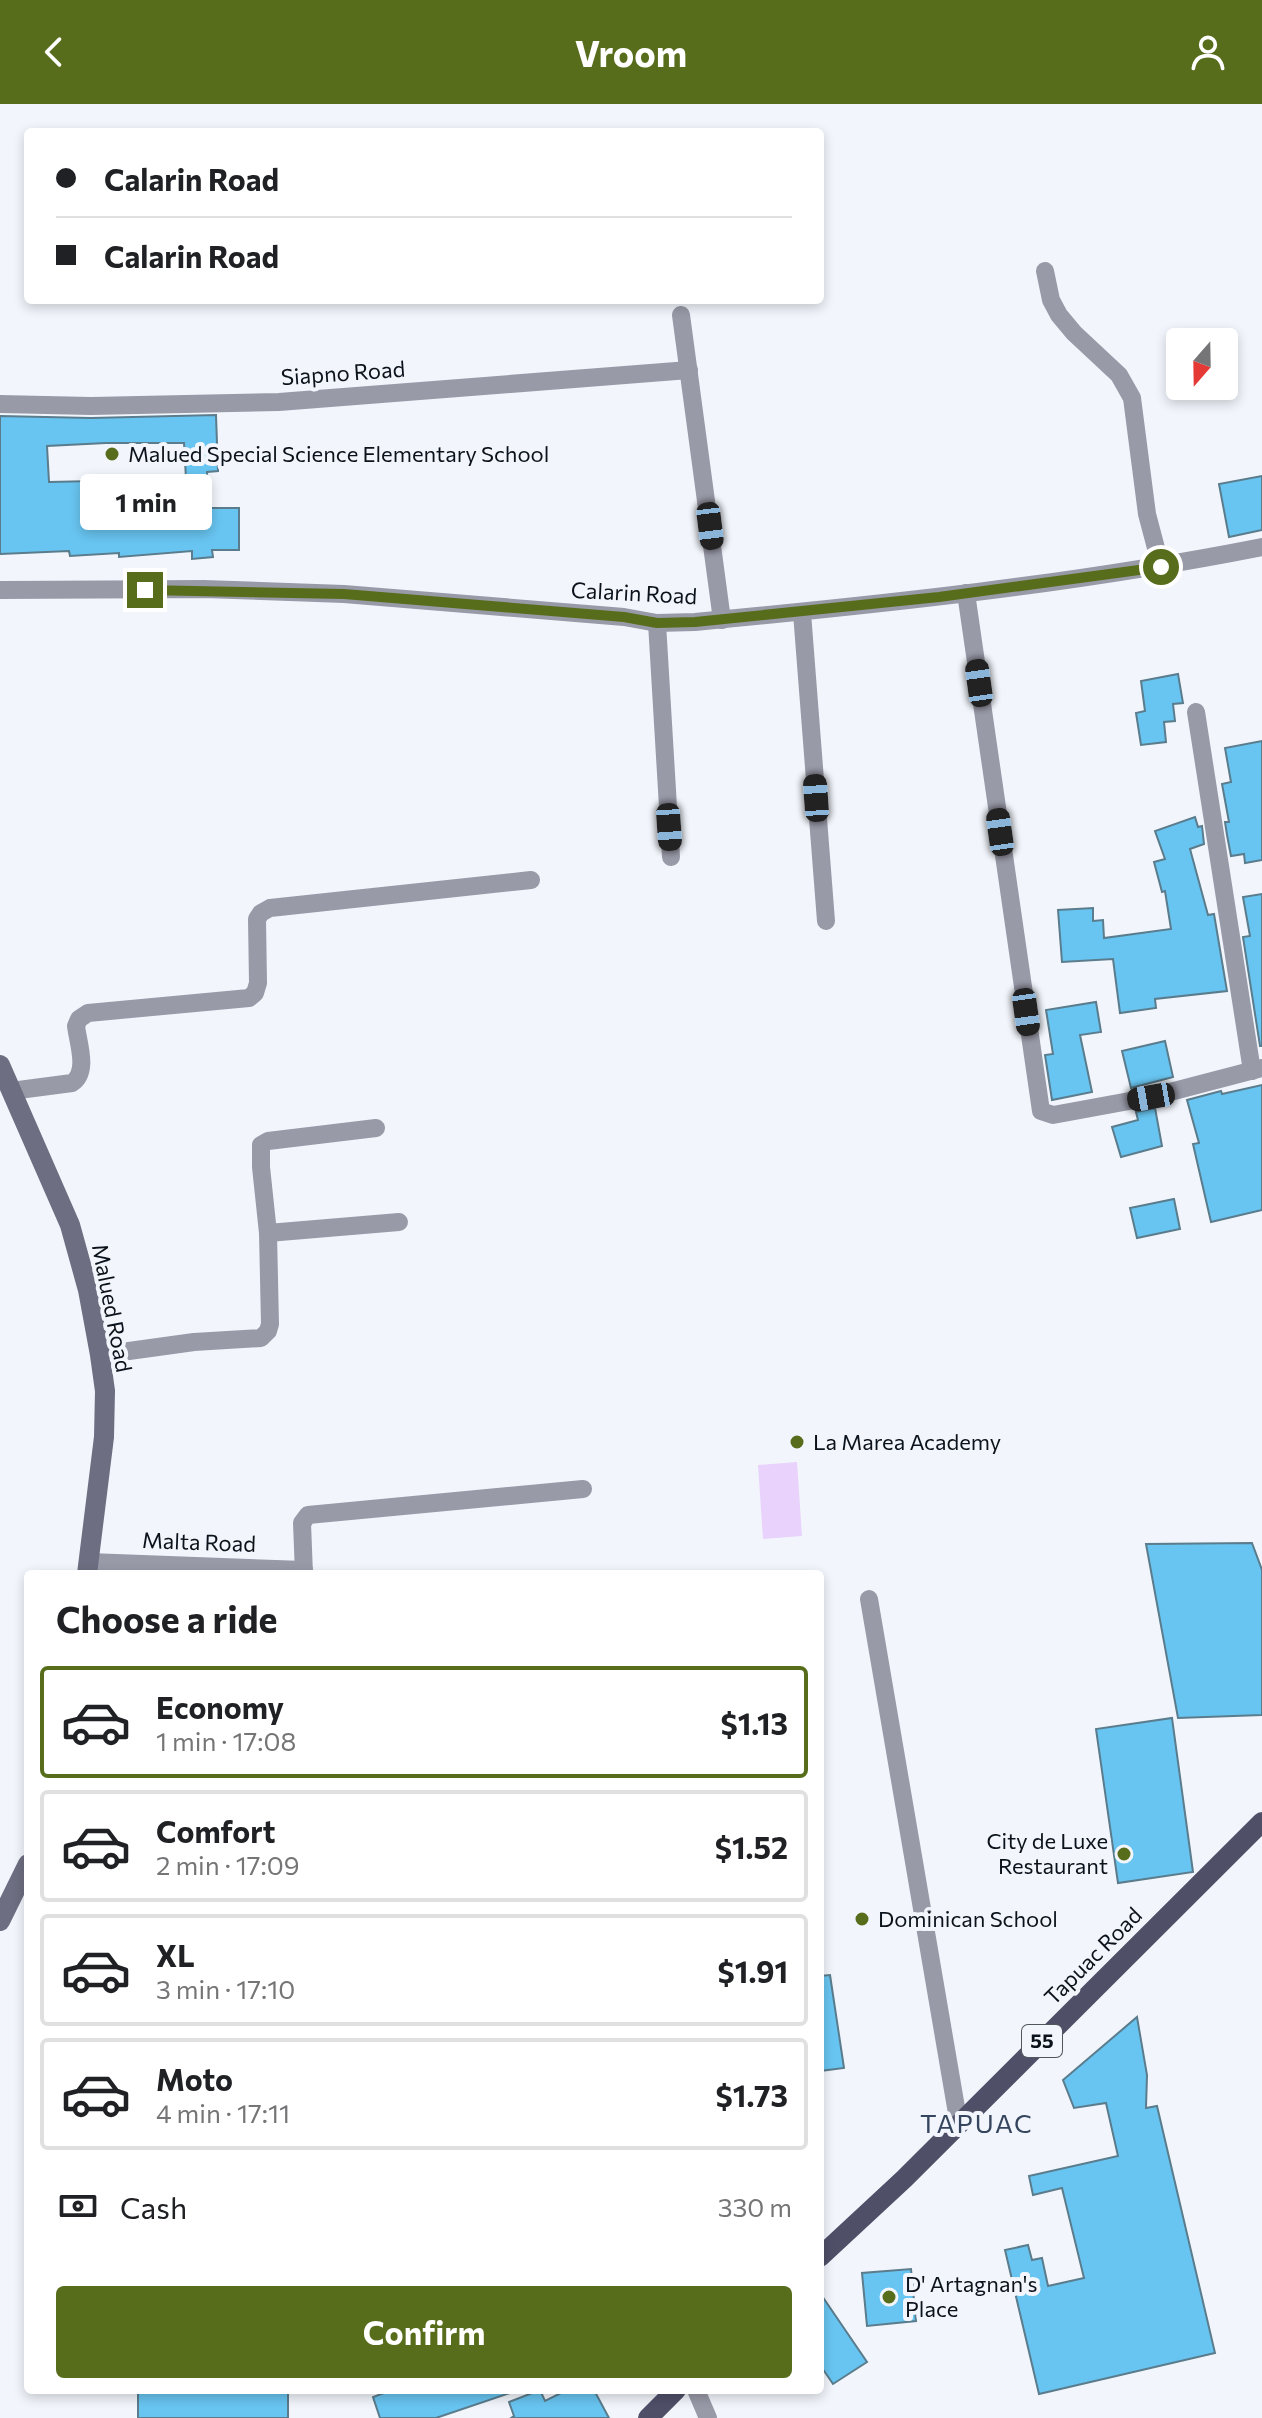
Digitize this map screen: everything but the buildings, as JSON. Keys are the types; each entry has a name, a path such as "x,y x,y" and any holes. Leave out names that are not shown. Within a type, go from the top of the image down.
{"main road":[{"name":"Tapuac Road","path":"824,2253 959,2125 1262,1822"},
{"path":"648,2418 672,2394"}],"street":[{"path":"1045,271 1051,300 1059,315 1119,375 1132,398 1147,514 1161,567"},
{"path":"681,315 722,620"},
{"name":"Siapno Road","path":"0,404 91,406 279,402 689,370"},
{"name":"Calarin Road","path":"0,590 204,589 344,594 624,617 657,623 802,613 966,593 1161,567 1262,547"},
{"path":"966,593 1041,1111 1053,1115 1151,1097 1257,1070 1196,712"},
{"path":"802,613 826,921"},
{"path":"657,623 671,857"},
{"path":"11,1091 72,1083 77,1079 82,1069 76,1026 79,1019 88,1013 249,998 255,993 258,983 257,919 270,908 531,880"},
{"name":"Malued Road","path":"0,1065 70,1225 88,1290 100,1355 105,1391 104,1437 88,1568"},
{"path":"100,1355 264,1335 270,1324 268,1233 261,1145 268,1141 376,1128"},
{"path":"268,1233 399,1222"},
{"path":"304,1570 302,1523 308,1515 583,1489"},
{"name":"Malta Road","path":"88,1568 196,1570"},
{"path":"869,1599 959,2125"},
{"path":"0,1921 24,1872"},
{"path":"698,2394 708,2418"}],"shaded area":[{"path":"797,1462 802,1536 763,1539 758,1465"}],"place":[{"name":"Malued Special Science Elementary School","path":"112,454"},
{"name":"La Marea Academy","path":"797,1442"},
{"name":"City de Luxe Restaurant","path":"1124,1854"},
{"name":"Dominican School","path":"862,1919"},
{"name":"D' Artagnan's Place","path":"889,2297"}],"district":[{"name":"TAPUAC","path":"977,2124"}],"route":[{"path":"145,590 344,594 624,617 657,623 802,613 1161,567"}]}
